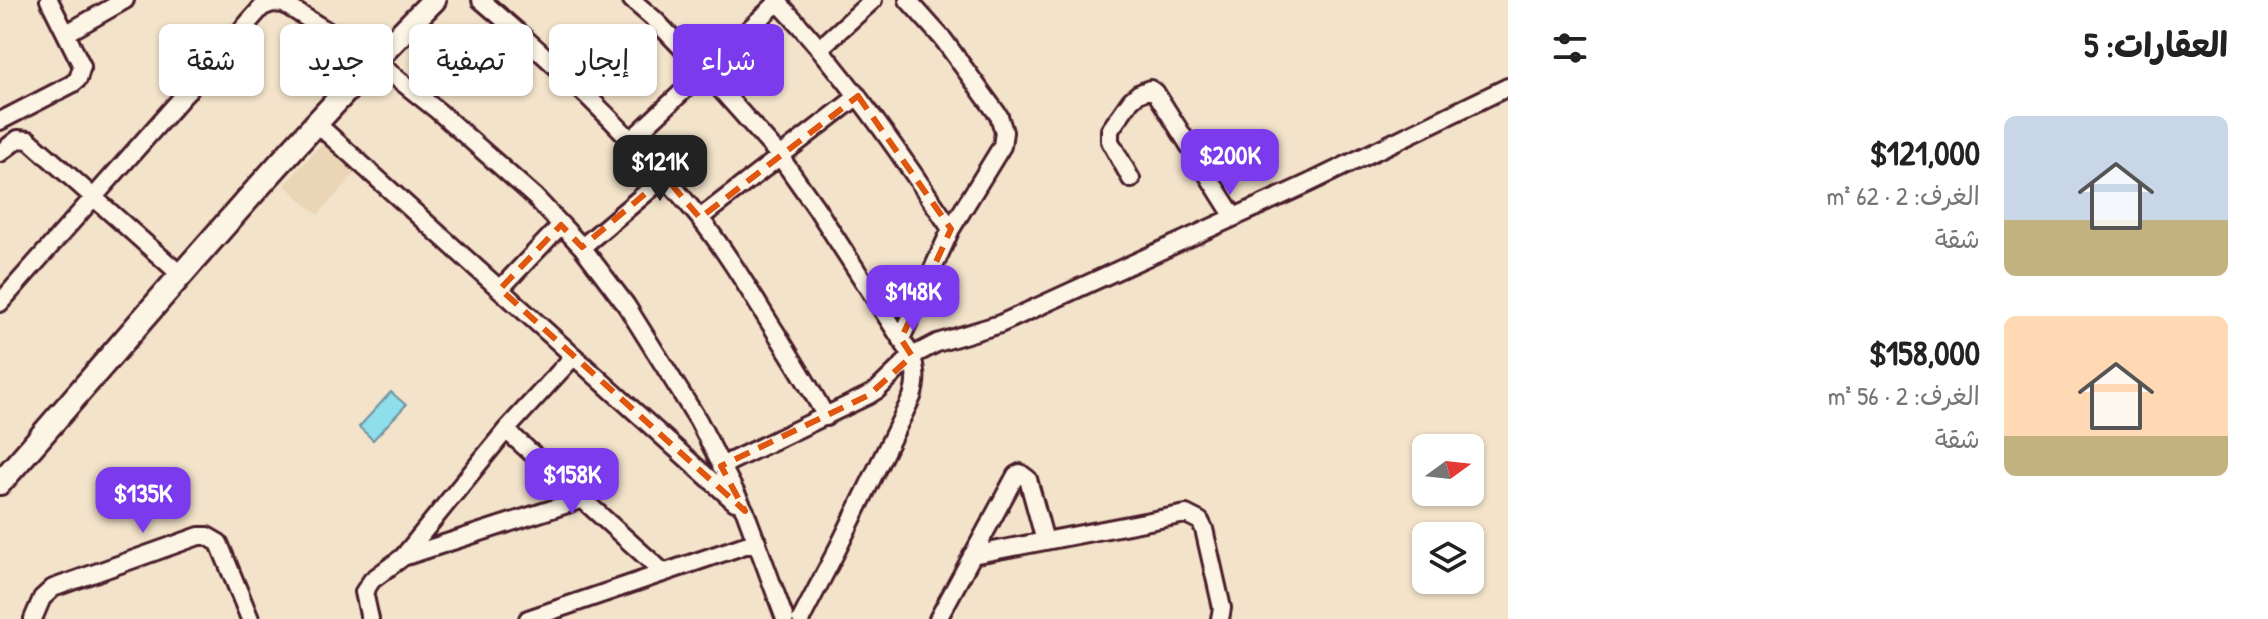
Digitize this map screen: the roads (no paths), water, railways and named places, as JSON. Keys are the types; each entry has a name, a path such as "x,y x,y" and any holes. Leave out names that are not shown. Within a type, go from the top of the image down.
{"street":[{"path":"0,121 78,79 82,66 49,0"},
{"path":"67,33 125,0"},
{"path":"393,41 434,0"},
{"path":"481,0 539,49 632,139 700,218 745,283 826,417"},
{"path":"632,0 673,39"},
{"path":"820,48 873,0"},
{"path":"901,339 951,229 1002,146 1004,136 999,116 967,71 908,0"},
{"path":"754,24 777,1 858,96 951,229"},
{"path":"0,303 267,3 284,4 316,24"},
{"path":"393,75 535,197 582,247 626,305 698,420 745,511 785,619"},
{"path":"721,466 877,390 912,356 937,343 1000,324 1437,123 1508,87"},
{"path":"1131,179 1110,141 1110,130 1131,100 1150,89 1156,93 1234,217"},
{"path":"0,483 341,96"},
{"path":"632,139 679,96"},
{"path":"726,96 779,155 817,209 912,356 917,382 846,533 801,619"},
{"path":"700,218 858,96"},
{"path":"316,123 745,511"},
{"path":"4,143 29,140 181,275"},
{"path":"582,247 665,177"},
{"path":"500,289 561,225"},
{"path":"370,619 364,592 372,580 403,557 506,430 574,356"},
{"path":"506,430 664,573"},
{"path":"938,619 1016,475 1020,473 1028,479 1045,541"},
{"path":"403,557 583,499"},
{"path":"972,555 1186,514 1200,521 1204,529 1222,608 1220,619"},
{"path":"33,619 42,598 53,588 199,536 207,536 219,543 250,619"},
{"path":"531,618 757,541"}],"water":[{"path":"391,392 406,405 373,440 359,427"}]}
